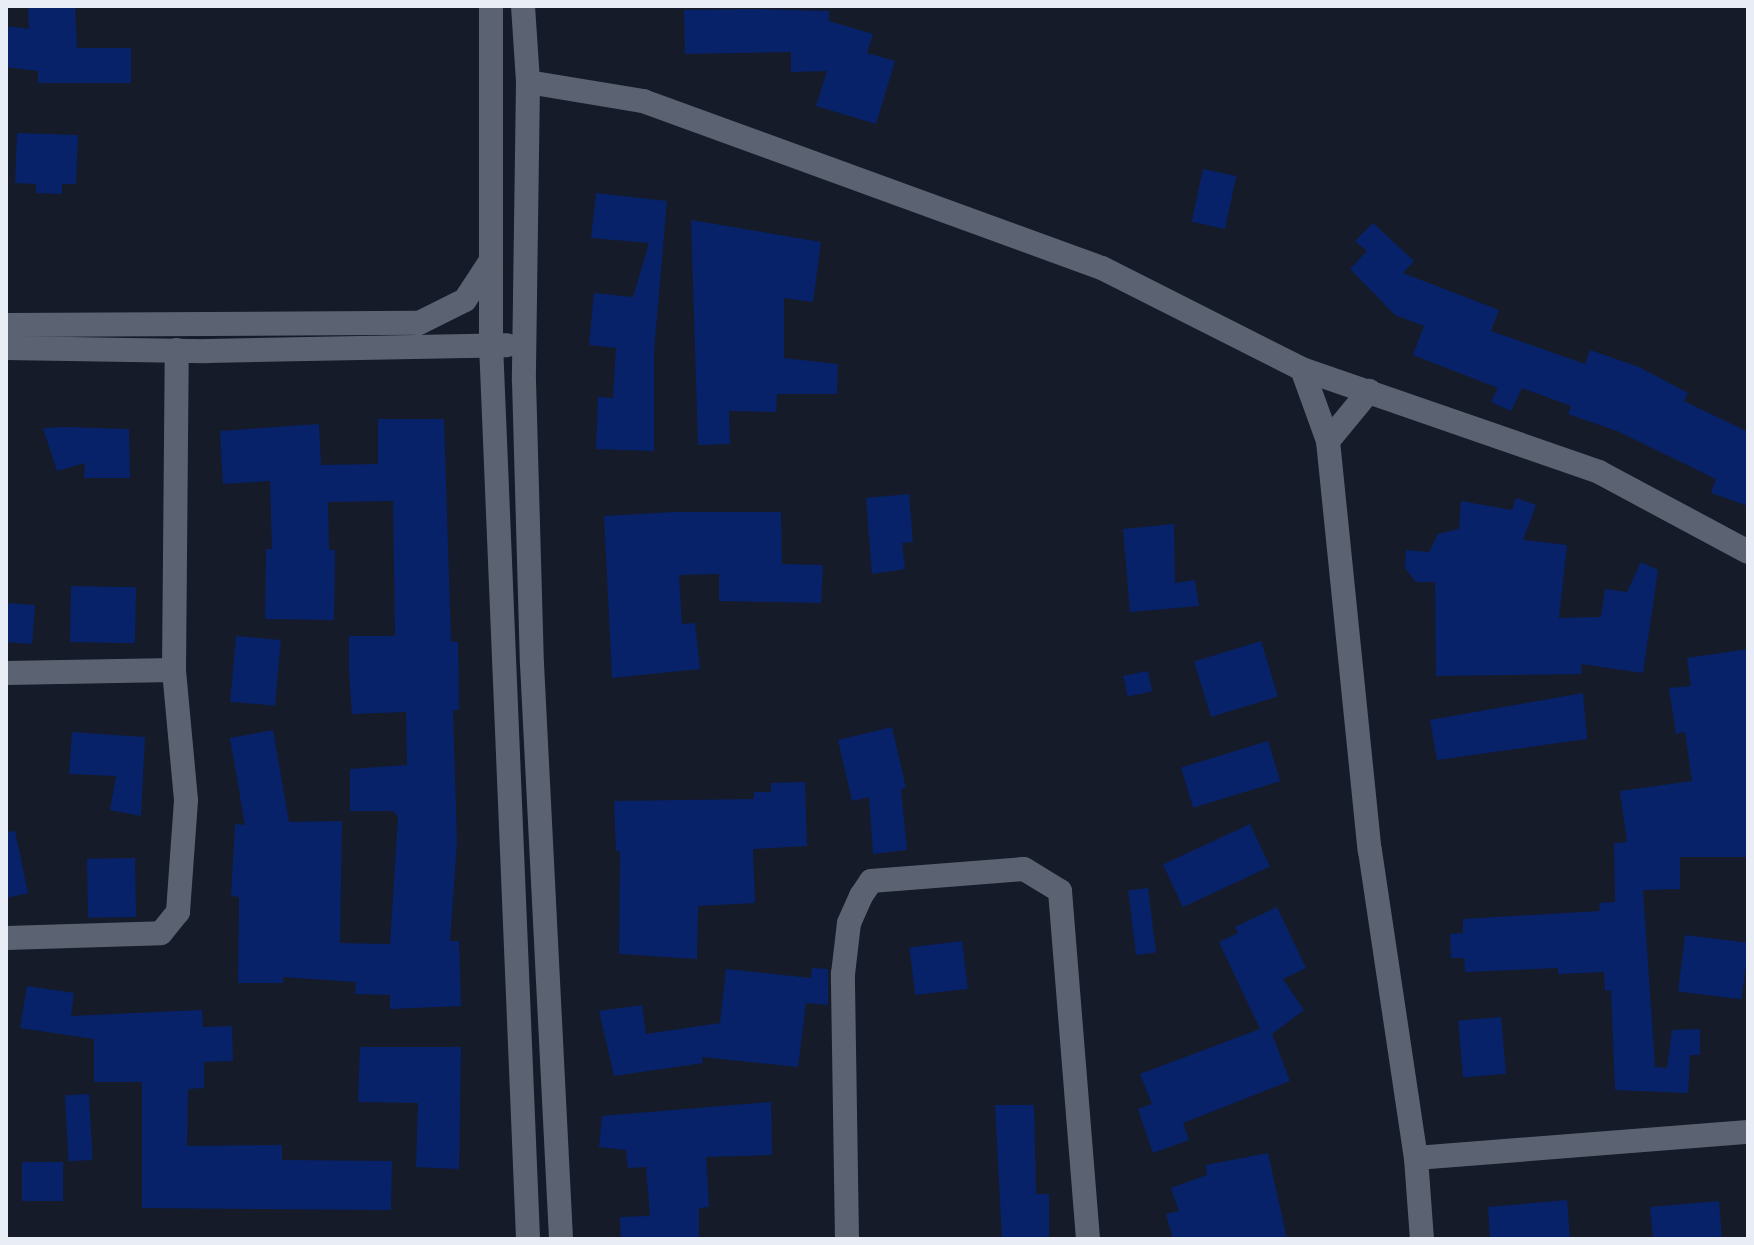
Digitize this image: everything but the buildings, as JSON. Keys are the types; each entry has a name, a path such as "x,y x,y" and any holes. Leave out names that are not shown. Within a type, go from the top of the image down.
{"street":[{"path":"491,6 491,344 528,1239"},
{"path":"523,6 528,82 524,345 532,664 561,1239"},
{"path":"528,82 643,101 1102,268 1302,369 1599,472 1748,552"},
{"path":"6,325 419,323 465,300 490,262"},
{"path":"6,348 177,350 524,345"},
{"path":"6,938 161,933 178,912 186,800 174,670 177,350"},
{"path":"1302,369 1328,441 1370,851 1416,1158 1422,1239"},
{"path":"1328,441 1369,391"},
{"path":"6,673 174,670"},
{"path":"847,1239 843,974 849,923 861,896 871,881 1024,869 1060,891 1088,1239"},
{"path":"1416,1158 1748,1132"}]}
